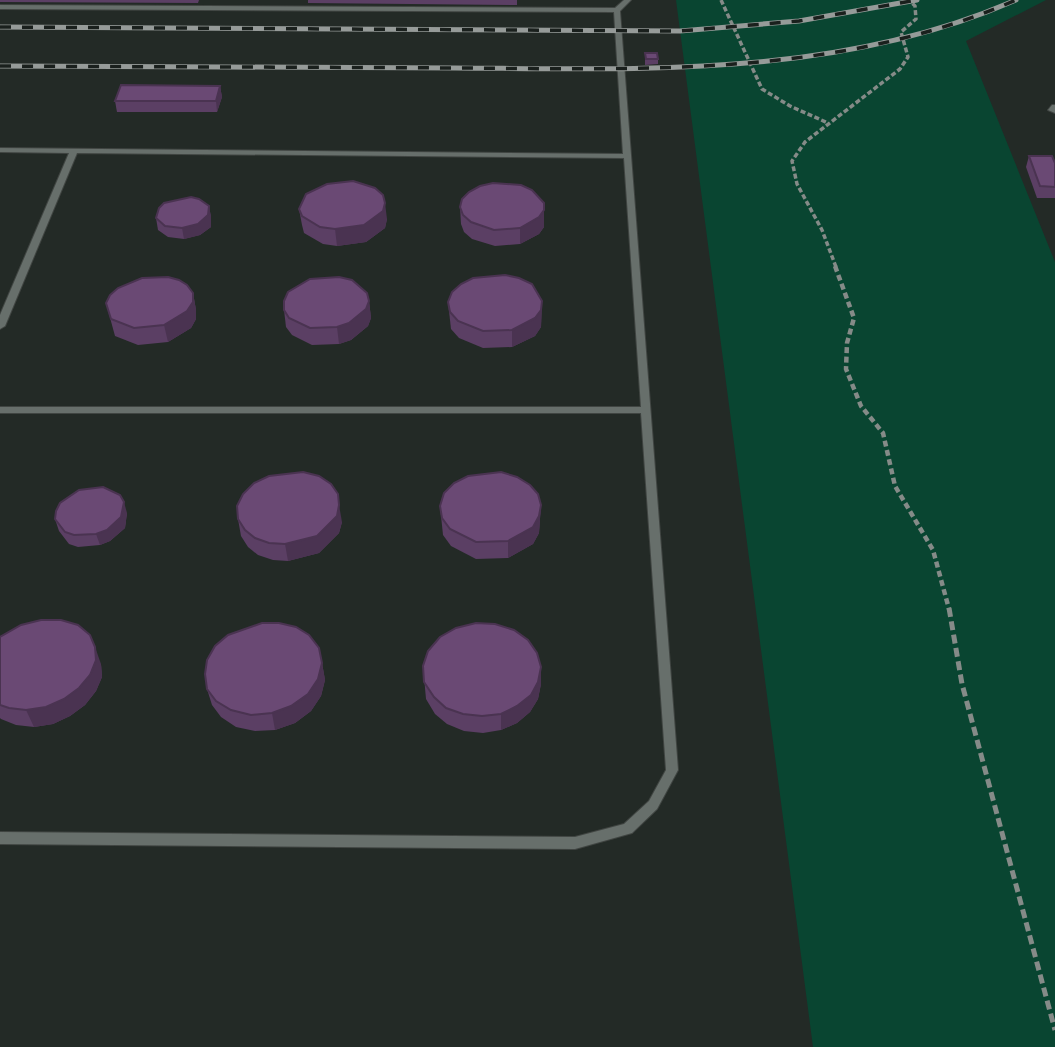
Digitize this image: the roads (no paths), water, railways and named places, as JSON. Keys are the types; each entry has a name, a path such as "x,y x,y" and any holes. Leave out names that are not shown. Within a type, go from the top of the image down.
{"lane":[{"path":"0,7 617,10 628,0"},
{"path":"0,838 575,843 628,829 653,805 672,771 617,10"},
{"path":"0,150 628,156"},
{"path":"0,326 74,150"},
{"path":"0,410 646,410"}],"railway":[{"path":"0,27 680,31 799,21 917,0"},
{"path":"0,66 598,69 740,64 880,44 949,25 1016,0"}]}
